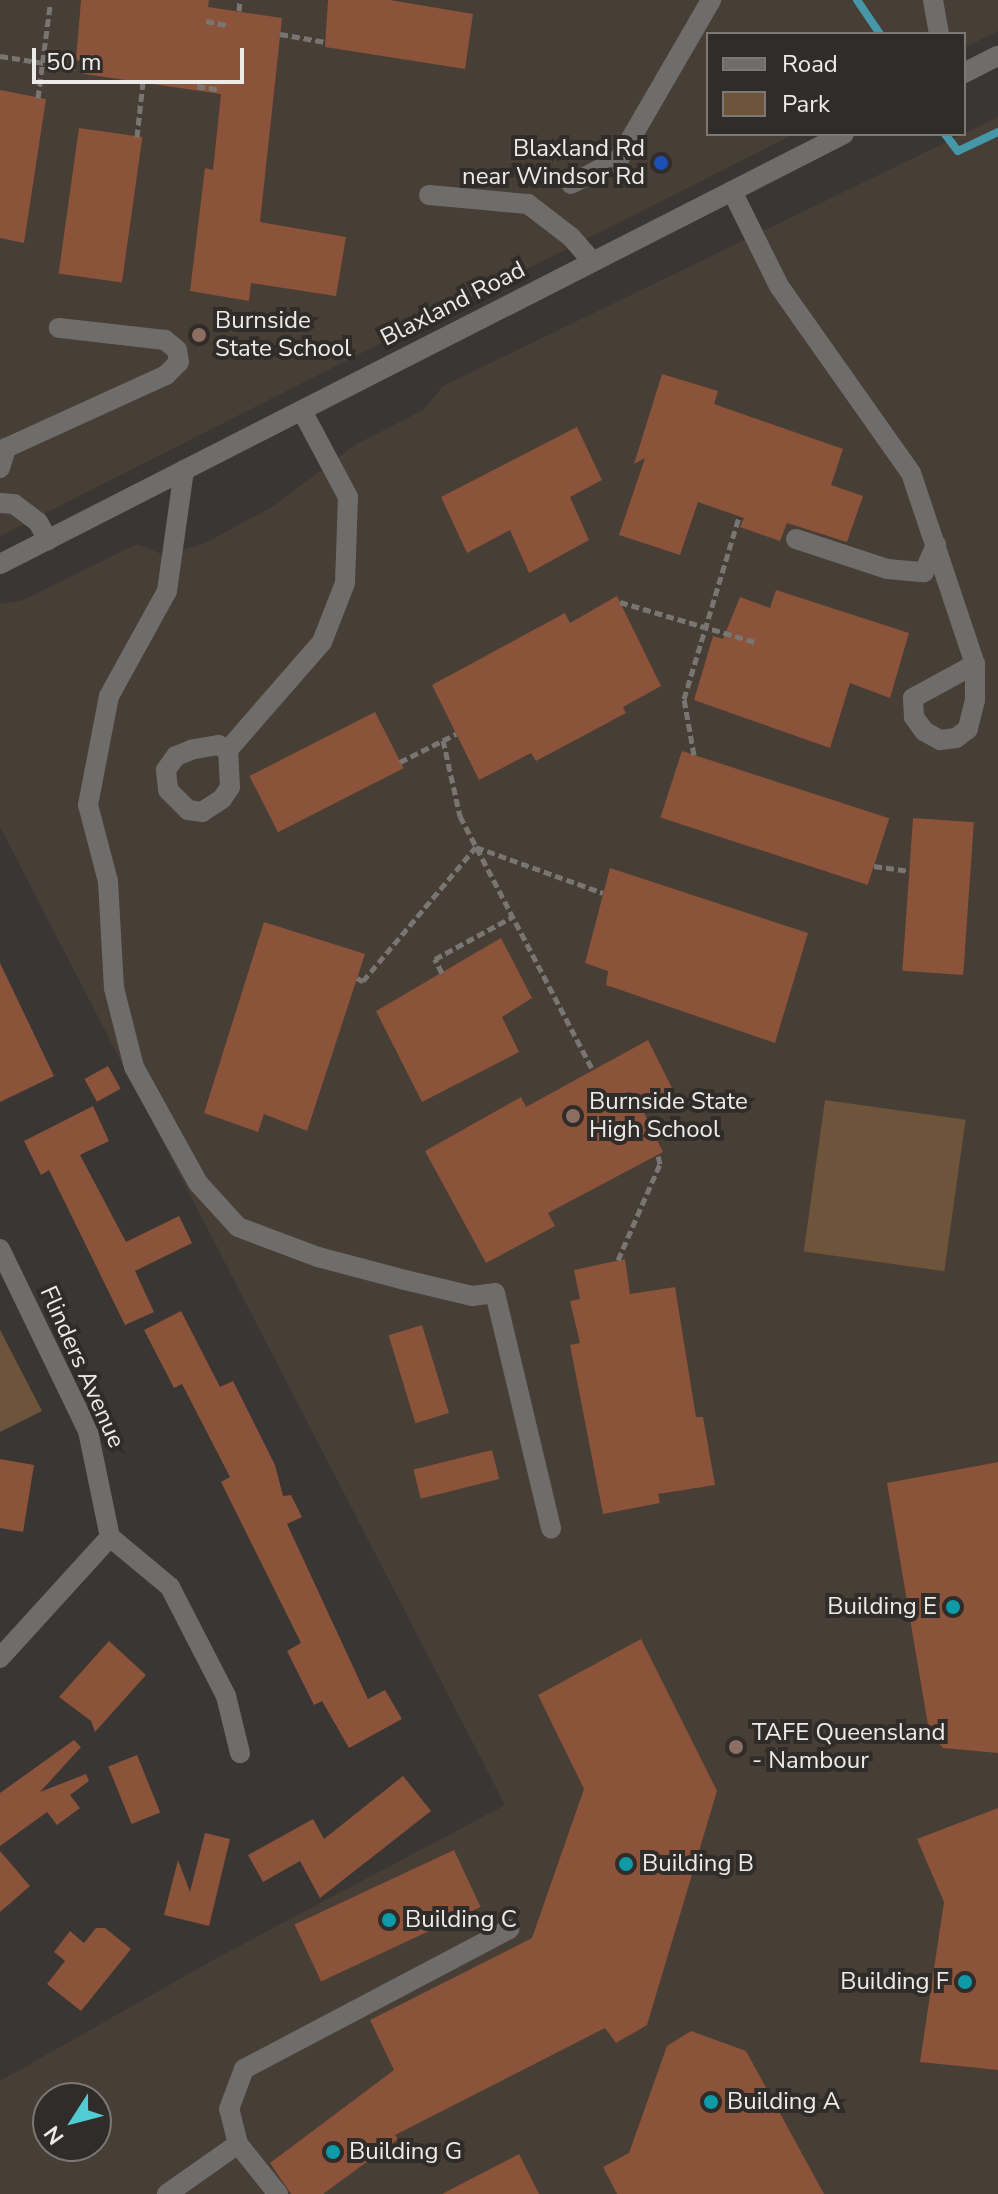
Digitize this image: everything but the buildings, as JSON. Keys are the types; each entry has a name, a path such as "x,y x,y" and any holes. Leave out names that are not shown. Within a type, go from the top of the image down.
{"street":[{"path":"571,184 619,159 711,0"},
{"path":"933,0 939,32"},
{"path":"966,72 998,56"},
{"name":"Blaxland Road","path":"0,564 840,136"},
{"path":"732,191 779,286 911,473 975,664"},
{"path":"429,195 528,204 571,237 593,262"},
{"path":"0,468 6,448 166,375 179,362 177,350 165,340 59,328"},
{"path":"228,750 322,642 345,583 348,497 302,411"},
{"path":"184,470 167,591 109,696 88,805 108,881 114,988 134,1067 198,1183 238,1227 318,1257 405,1280 472,1296 495,1293 551,1528"},
{"path":"0,503 14,504 38,522 48,540"},
{"path":"796,539 887,569 924,572 936,545"},
{"name":"Flinders Avenue","path":"0,1249 88,1431 110,1537"},
{"path":"0,1658 110,1537 170,1587 226,1696 240,1753"},
{"path":"278,2194 238,2144 229,2109 244,2069 509,1929"},
{"path":"167,2194 238,2144"}],"path":[{"path":"239,11 240,0"},
{"path":"38,98 50,6"},
{"path":"206,21 227,25"},
{"path":"280,34 325,42"},
{"path":"0,56 75,68"},
{"path":"137,137 143,82"},
{"path":"197,86 221,90"},
{"path":"694,755 684,699 739,517"},
{"path":"620,602 758,643"},
{"path":"400,762 456,734"},
{"path":"443,740 460,816 593,1070"},
{"path":"476,847 603,893"},
{"path":"357,978 363,981 476,847"},
{"path":"874,866 908,871"},
{"path":"442,973 435,959 512,917"},
{"path":"618,1260 660,1164 658,1155"}],"shaded area":[{"name":"Burnside State School","path":"0,0 998,0 998,31 966,47 966,32 706,32 706,136 790,136 0,536"},
{"name":"Burnside State High School","path":"998,117 998,2194 0,2194 0,2081 215,1959 505,1805 0,827 0,604 23,600 137,544 164,555 203,544 275,505 355,445 423,410 443,386 959,136 966,136 966,133"}],"green space":[{"path":"825,1100 966,1120 944,1271 804,1252"},
{"path":"0,1330 42,1411 0,1432"}],"waterway":[{"path":"857,0 879,32"},
{"path":"947,136 958,151 998,132"}],"place":[{"name":"Blaxland Rd near Windsor Rd","path":"661,163"},
{"name":"Burnside State School","path":"199,335"},
{"name":"Burnside State High School","path":"573,1116"},
{"name":"Building E","path":"953,1607"},
{"name":"TAFE Queensland - Nambour","path":"736,1747"},
{"name":"Building B","path":"626,1864"},
{"name":"Building C","path":"389,1920"},
{"name":"Building F","path":"965,1982"},
{"name":"Building A","path":"711,2102"},
{"name":"Building G","path":"333,2152"}]}
